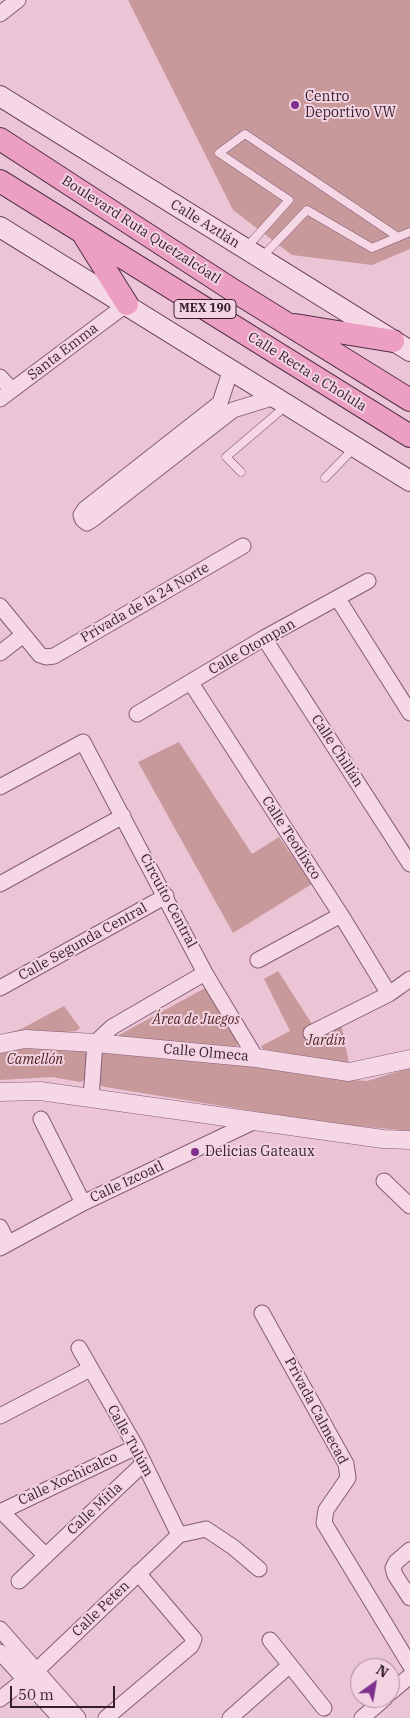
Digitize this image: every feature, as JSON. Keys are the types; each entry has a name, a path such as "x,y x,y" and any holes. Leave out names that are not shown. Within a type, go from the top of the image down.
{"main road":[{"name":"Calle Aztlán","path":"0,96 253,254 404,344"},
{"name":"Boulevard Ruta Quetzalcóatl","path":"0,139 285,323 410,400"},
{"name":"Calle Recta a Cholula","path":"0,181 410,436"},
{"path":"2,231 127,304 410,481"},
{"path":"82,232 127,304"},
{"path":"285,323 404,344"}],"street":[{"path":"0,14 18,0"},
{"name":"Santa Emma","path":"6,395 127,304"},
{"path":"231,369 220,402 85,509 81,515 83,520 87,523 93,519 233,410 282,400"},
{"path":"0,376 6,395"},
{"name":"Privada de la 24 Norte","path":"22,636 40,655 46,657 54,656 243,546"},
{"name":"Calle Otompan","path":"137,714 192,683 264,638 368,581"},
{"path":"338,599 410,713"},
{"path":"0,606 22,636 0,653"},
{"name":"Calle Chillán","path":"264,638 410,864"},
{"name":"Calle Teotlixco","path":"192,683 341,915 388,994"},
{"name":"Circuito Central","path":"0,787 83,742 205,973 256,1058"},
{"path":"0,884 123,816"},
{"name":"Calle Segunda Central","path":"0,988 166,896"},
{"path":"258,960 341,915"},
{"path":"91,1098 95,1043 112,1027 205,973"},
{"path":"311,1033 388,994 410,979"},
{"name":"Calle Olmeca","path":"0,1044 25,1039 95,1043 256,1058 349,1072 410,1059"},
{"path":"0,1092 40,1091 382,1139 410,1140"},
{"path":"41,1119 83,1203"},
{"name":"Calle Izcoatl","path":"4,1245 83,1203 256,1121"},
{"path":"384,1181 410,1206"},
{"path":"0,1227 4,1245"},
{"name":"Privada Calmecad","path":"262,1312 346,1464 348,1478 326,1510 324,1523 410,1665"},
{"name":"Calle Tulúm","path":"79,1348 136,1447 179,1534"},
{"path":"0,1416 90,1369"},
{"name":"Calle Xochicalco","path":"1,1511 136,1447"},
{"name":"Calle Mitla","path":"19,1581 144,1463"},
{"path":"1,1511 46,1556"},
{"path":"179,1534 206,1529 233,1547 259,1569"},
{"name":"Calle Peten","path":"0,1699 31,1674 179,1534"},
{"path":"410,1550 396,1562 393,1568 394,1575 410,1598"},
{"path":"106,1718 191,1646 194,1639 138,1573"},
{"path":"0,1630 60,1718"},
{"path":"270,1640 324,1708"},
{"path":"0,1652 31,1674 78,1718"},
{"path":"230,1718 290,1665"},
{"path":"362,1718 374,1708"}],"lane":[{"path":"253,254 288,200 219,153 245,134 398,237"},
{"path":"253,254 306,210 372,248 410,232"},
{"path":"241,472 226,456 282,400"},
{"path":"326,478 356,447"}],"green space":[{"name":"Centro Deportivo VW","path":"128,0 410,0 410,249 372,265 292,255 233,210"},
{"path":"179,742 252,854 279,837 312,884 233,933 138,762"},
{"name":"Jardín","path":"278,971 314,1027 340,1017 349,1064 263,1049 261,1046 290,1031 264,979"},
{"name":"Área de Juegos","path":"207,987 238,1044 236,1047 120,1037 119,1035"},
{"path":"64,1006 80,1028 76,1031 0,1039 0,1035 21,1029"},
{"name":"Camellón","path":"89,1047 88,1079 80,1082 52,1077 0,1080 0,1048"},
{"name":"Camellón","path":"103,1048 263,1067 323,1078 367,1081 410,1068 410,1131 327,1123 105,1087 97,1084 98,1054"}],"place":[{"name":"Centro Deportivo VW","path":"295,105"},
{"name":"Delicias Gateaux","path":"195,1152"}]}
